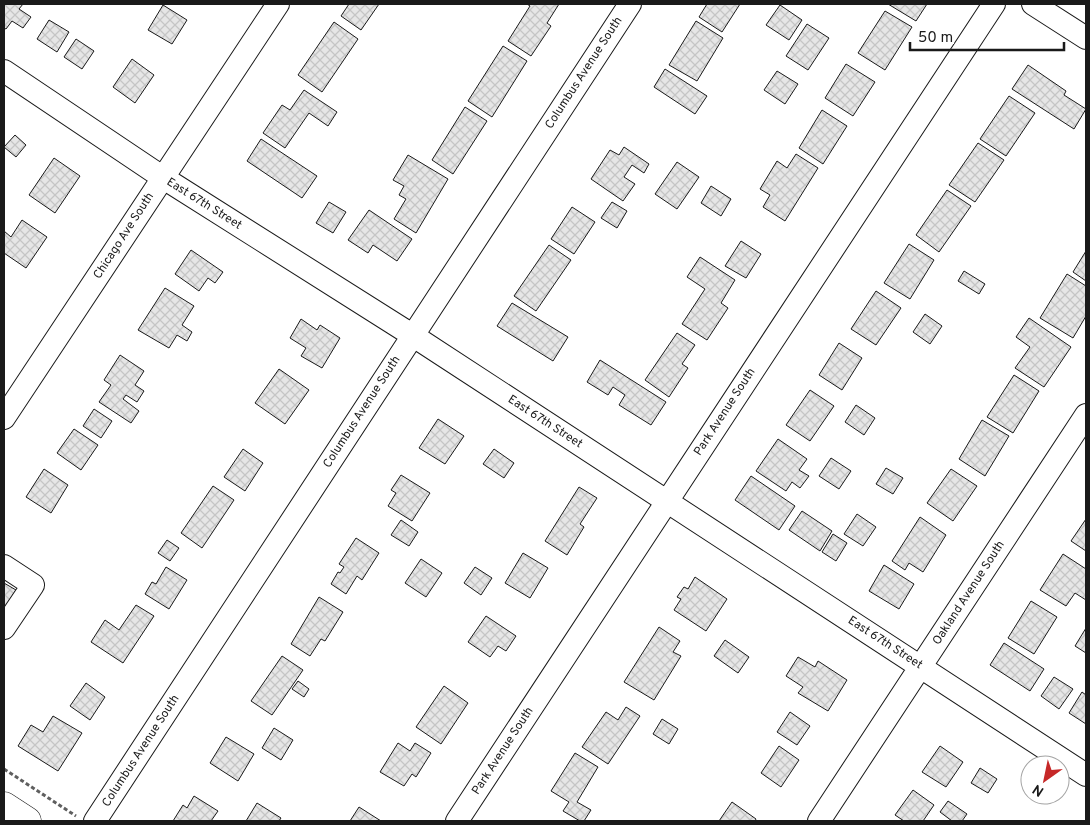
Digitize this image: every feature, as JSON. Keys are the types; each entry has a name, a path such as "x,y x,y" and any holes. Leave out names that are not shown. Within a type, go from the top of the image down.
{"main road":[{"path":"4,806 27,821"}],"street":[{"name":"Chicago Ave South","path":"4,418 278,4"},
{"name":"Columbus Avenue South","path":"85,818 412,335 630,4"},
{"name":"Park Avenue South","path":"457,821 994,4"},
{"path":"1033,4 1086,38"},
{"name":"East 67th Street","path":"4,71 162,177 412,335 1086,775"},
{"name":"Oakland Avenue South","path":"819,821 1086,416"},
{"path":"4,566 33,585 4,628"}],"path":[{"path":"4,769 85,818"}],"building":[{"path":"4,4 23,4 19,9 31,17 23,28 12,21 6,29 4,28"},
{"path":"349,4 379,4 361,30 341,16"},
{"path":"527,4 559,4 547,23 551,26 531,56 508,41 530,6"},
{"path":"707,4 740,4 722,32 699,17"},
{"path":"888,4 927,4 916,21"},
{"path":"163,5 187,20 172,44 148,30"},
{"path":"780,5 802,20 789,40 766,25"},
{"path":"885,11 912,27 885,70 858,53"},
{"path":"49,20 69,32 57,52 37,39"},
{"path":"696,21 723,38 697,81 669,65"},
{"path":"334,22 358,39 322,92 298,75"},
{"path":"807,24 829,38 808,70 786,56"},
{"path":"76,39 94,51 82,69 64,57"},
{"path":"503,46 527,61 492,117 468,101"},
{"path":"132,59 154,75 135,103 113,87"},
{"path":"846,64 875,82 853,116 825,98"},
{"path":"1028,65 1066,91 1064,95 1086,109 1074,129 1012,89"},
{"path":"665,69 707,96 695,114 654,87"},
{"path":"777,71 798,84 785,104 764,90"},
{"path":"304,90 337,112 328,126 309,113 285,148 263,133 282,105 290,110"},
{"path":"1009,96 1035,113 1006,156 980,139"},
{"path":"465,107 487,121 453,174 432,160"},
{"path":"822,110 847,126 823,164 799,148"},
{"path":"15,135 26,145 16,157 4,147"},
{"path":"261,139 317,176 302,198 247,161"},
{"path":"978,143 1004,160 975,202 949,185"},
{"path":"624,147 649,164 644,173 632,165 624,177 635,184 623,201 591,179 610,150 619,155"},
{"path":"796,154 818,168 785,221 763,207 770,195 760,189 777,161 787,168"},
{"path":"408,155 448,179 416,233 394,219 406,199 399,195 404,186 393,180"},
{"path":"54,158 80,176 55,213 29,195"},
{"path":"677,162 699,177 677,209 655,194"},
{"path":"711,186 731,199 721,216 701,203"},
{"path":"947,190 971,206 939,252 916,235"},
{"path":"329,202 346,212 333,233 316,223"},
{"path":"612,202 627,211 617,228 601,218"},
{"path":"572,207 595,222 574,254 551,239"},
{"path":"369,210 412,239 397,261 373,245 368,253 348,240"},
{"path":"22,220 47,237 26,268 4,253 4,231 11,237"},
{"path":"741,241 761,254 746,278 725,266"},
{"path":"909,244 934,260 910,299 884,283"},
{"path":"549,245 571,260 536,311 514,296"},
{"path":"191,250 223,272 215,283 208,278 199,291 175,274"},
{"path":"1086,251 1086,281 1073,272"},
{"path":"700,257 735,280 721,303 728,308 707,340 682,324 705,289 687,277"},
{"path":"964,271 985,284 979,294 958,281"},
{"path":"1067,274 1086,286 1086,316 1073,338 1040,318"},
{"path":"165,288 194,306 182,325 192,332 187,341 177,335 169,348 138,330"},
{"path":"876,291 901,308 876,345 851,329"},
{"path":"512,303 568,337 553,361 497,326"},
{"path":"925,314 942,326 930,344 913,332"},
{"path":"1029,318 1071,347 1044,387 1015,368 1030,347 1016,337"},
{"path":"301,319 317,330 320,325 340,338 322,368 301,356 306,348 290,338"},
{"path":"677,333 695,345 682,364 688,368 669,397 645,380"},
{"path":"839,343 862,358 842,390 819,375"},
{"path":"120,355 144,371 135,385 144,391 137,402 126,395 123,399 139,411 131,423 99,402 111,385 104,380"},
{"path":"600,360 666,402 651,425 619,405 625,395 613,387 608,395 587,382"},
{"path":"279,369 309,390 285,424 255,403"},
{"path":"1014,375 1039,391 1013,433 987,417"},
{"path":"810,390 834,406 810,441 786,425"},
{"path":"856,405 875,418 864,435 845,422"},
{"path":"94,409 112,421 101,438 83,426"},
{"path":"438,419 464,436 445,464 419,448"},
{"path":"982,420 1009,436 985,476 959,459"},
{"path":"74,429 98,445 81,470 57,453"},
{"path":"778,439 807,459 799,470 809,476 800,488 792,482 786,491 756,471"},
{"path":"243,449 263,463 245,491 224,477"},
{"path":"494,449 514,463 504,478 483,464"},
{"path":"831,458 851,471 839,489 819,476"},
{"path":"886,468 903,478 893,494 876,484"},
{"path":"44,469 68,485 51,513 26,497"},
{"path":"951,469 977,486 953,521 927,503"},
{"path":"401,475 430,493 412,521 388,506 396,493 391,490"},
{"path":"751,476 795,506 779,530 735,500"},
{"path":"213,486 234,500 202,548 181,533"},
{"path":"579,487 597,498 580,524 584,527 567,555 545,541"},
{"path":"802,511 832,531 820,551 789,530"},
{"path":"857,514 876,527 863,546 844,534"},
{"path":"920,517 946,535 923,572 909,563 905,570 892,561"},
{"path":"1086,519 1086,551 1071,541"},
{"path":"401,520 418,532 409,546 391,535"},
{"path":"833,534 847,543 836,561 822,552"},
{"path":"356,538 379,553 362,580 357,576 346,594 331,584 338,572 340,573 344,567 339,564"},
{"path":"167,540 179,548 170,561 158,553"},
{"path":"523,553 548,568 530,598 505,583"},
{"path":"1063,554 1086,569 1086,600 1075,593 1066,606 1040,590"},
{"path":"421,559 442,573 426,597 405,583"},
{"path":"884,565 914,584 899,609 869,591"},
{"path":"166,567 187,580 169,609 145,594 152,582 156,584"},
{"path":"475,567 492,578 481,595 464,583"},
{"path":"695,577 727,599 706,631 674,610 681,599 677,597 684,587 688,589"},
{"path":"4,583 16,590 4,609"},
{"path":"319,597 343,612 325,641 321,639 310,656 291,644"},
{"path":"1031,601 1057,617 1034,654 1008,638"},
{"path":"136,605 154,616 123,663 91,642 105,620 119,630"},
{"path":"486,616 516,636 506,651 498,646 490,657 468,642"},
{"path":"659,627 680,641 673,652 681,656 654,700 624,682"},
{"path":"1086,628 1086,653 1075,646"},
{"path":"725,640 749,657 738,673 714,656"},
{"path":"1004,643 1044,669 1030,691 990,665"},
{"path":"282,656 303,670 272,715 251,701"},
{"path":"798,657 815,667 818,661 847,680 828,711 798,693 803,687 786,676"},
{"path":"1054,677 1073,689 1059,709 1041,696"},
{"path":"298,681 309,689 304,697 292,689"},
{"path":"86,683 105,697 90,720 70,706"},
{"path":"444,686 468,703 441,744 416,727"},
{"path":"1082,692 1086,695 1086,724 1069,713"},
{"path":"626,707 640,716 608,764 582,747 606,712 618,720"},
{"path":"790,712 810,726 797,745 777,732"},
{"path":"53,716 82,733 58,771 18,746 31,725 43,732"},
{"path":"662,719 678,729 669,744 653,734"},
{"path":"274,728 293,740 281,760 262,748"},
{"path":"226,737 254,754 238,781 210,763"},
{"path":"398,743 410,751 415,743 431,753 416,777 412,774 404,786 380,772"},
{"path":"779,746 799,760 781,787 761,773"},
{"path":"940,746 963,762 946,787 922,772"},
{"path":"575,753 598,767 577,802 591,810 584,821 580,821 563,811 569,802 551,791"},
{"path":"980,768 997,779 988,793 971,783"},
{"path":"913,790 934,805 923,821 904,821 895,815"},
{"path":"194,796 218,811 211,821 173,821 183,805 187,808"},
{"path":"948,801 967,814 962,821 952,821 940,812"},
{"path":"732,802 756,819 755,821 719,821"},
{"path":"257,803 281,818 279,821 246,821"},
{"path":"359,807 381,821 350,821"}]}
